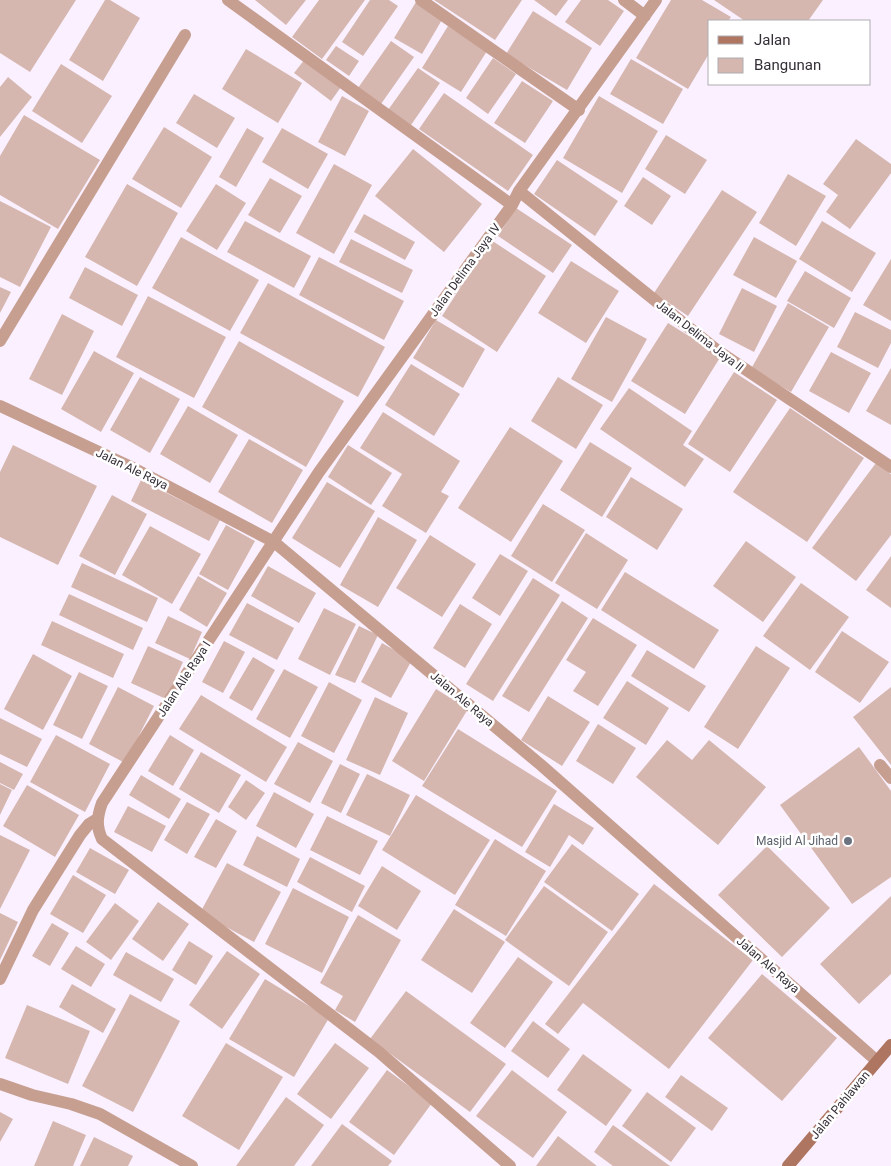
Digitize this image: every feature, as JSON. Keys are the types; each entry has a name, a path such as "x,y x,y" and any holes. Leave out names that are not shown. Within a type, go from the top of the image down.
{"main road":[{"name":"Jalan Pahlawan","path":"788,1166 891,1045"}],"street":[{"path":"228,0 512,205"},
{"path":"421,0 579,110"},
{"path":"624,0 645,16"},
{"name":"Jalan Delima Jaya IV","path":"274,542 319,472 512,205 519,192 656,0"},
{"path":"0,341 185,35"},
{"name":"Jalan Delima Jaya II","path":"519,192 718,351 891,467"},
{"name":"Jalan Ale Raya","path":"0,406 133,468 274,542 541,765 877,1061"},
{"name":"Jalan Alle Raya I","path":"97,819 102,804 274,542"},
{"path":"880,765 891,778"},
{"path":"0,979 33,910 80,835 89,824 97,819"},
{"path":"97,819 97,826 102,839 379,1052 510,1166"},
{"path":"0,1084 100,1114 192,1166"}],"building":[{"path":"0,0 76,0 30,72 0,53"},
{"path":"105,0 110,0 140,18 103,81 69,60"},
{"path":"255,0 306,0 286,25"},
{"path":"319,0 365,0 322,59 292,37"},
{"path":"370,0 389,0 398,6 363,56 342,42"},
{"path":"434,0 522,0 495,40"},
{"path":"534,0 568,0 556,16"},
{"path":"581,0 608,0 624,11 600,46 565,22"},
{"path":"671,0 702,0 731,17 729,20 708,20 708,55 688,89 636,58"},
{"path":"714,0 823,0 809,20 744,20"},
{"path":"416,2 443,18 422,54 394,38"},
{"path":"533,11 592,48 567,90 506,54"},
{"path":"448,26 487,51 461,92 422,68"},
{"path":"391,41 414,57 381,104 358,88"},
{"path":"336,46 359,61 349,76 326,60"},
{"path":"246,49 302,83 278,123 222,89"},
{"path":"493,58 516,74 488,114 466,98"},
{"path":"305,59 341,87 331,101 294,73"},
{"path":"631,59 683,89 663,124 610,94"},
{"path":"61,64 112,96 82,143 32,111"},
{"path":"418,68 440,83 411,125 388,110"},
{"path":"8,77 32,97 0,137 0,87"},
{"path":"522,81 553,101 525,143 494,123"},
{"path":"444,93 533,155 508,191 419,129"},
{"path":"194,94 235,118 217,148 176,123"},
{"path":"342,96 369,111 345,156 318,142"},
{"path":"599,96 658,131 622,193 563,158"},
{"path":"24,115 100,160 58,229 0,195 0,156"},
{"path":"164,127 212,157 181,208 132,179"},
{"path":"247,128 264,138 236,187 219,177"},
{"path":"282,128 328,154 308,189 262,162"},
{"path":"666,135 707,160 685,194 645,169"},
{"path":"856,139 891,164 891,173 850,229 826,212 838,195 823,184"},
{"path":"413,149 482,204 444,252 375,196"},
{"path":"557,160 618,201 595,236 534,194"},
{"path":"334,164 372,185 334,254 296,233"},
{"path":"788,174 826,196 796,246 759,223"},
{"path":"643,177 671,196 652,225 624,206"},
{"path":"270,178 302,196 280,233 248,215"},
{"path":"127,184 178,213 137,286 85,257"},
{"path":"216,184 246,203 217,250 186,231"},
{"path":"722,190 757,212 688,316 654,293"},
{"path":"0,201 51,227 20,287 0,277"},
{"path":"516,208 572,245 553,273 498,236"},
{"path":"364,214 415,242 405,260 354,232"},
{"path":"245,221 311,256 294,288 227,252"},
{"path":"822,221 876,253 852,292 799,259"},
{"path":"181,237 259,280 230,331 152,288"},
{"path":"754,237 797,261 776,298 733,275"},
{"path":"351,239 413,270 402,293 339,262"},
{"path":"491,240 546,276 497,352 442,316"},
{"path":"319,257 404,301 384,340 299,295"},
{"path":"891,259 891,321 863,305"},
{"path":"571,261 619,291 586,343 538,313"},
{"path":"85,267 138,295 122,326 69,298"},
{"path":"805,271 851,298 834,328 787,301"},
{"path":"268,283 385,347 358,397 240,333"},
{"path":"0,287 11,292 0,313"},
{"path":"742,288 777,306 754,352 719,334"},
{"path":"148,296 226,337 194,398 116,357"},
{"path":"788,303 829,327 791,392 751,369"},
{"path":"855,312 891,330 891,343 878,368 837,347"},
{"path":"62,314 94,331 62,395 29,379"},
{"path":"606,317 647,339 612,402 571,379"},
{"path":"436,320 485,349 463,388 413,358"},
{"path":"668,323 721,356 685,414 631,381"},
{"path":"239,341 344,401 306,467 202,407"},
{"path":"94,351 134,373 101,432 61,409"},
{"path":"831,352 871,373 849,413 809,391"},
{"path":"411,364 460,394 434,436 385,405"},
{"path":"891,368 891,425 866,411"},
{"path":"734,372 777,400 730,472 688,444"},
{"path":"140,377 180,399 150,453 110,430"},
{"path":"558,377 603,405 576,449 531,421"},
{"path":"629,388 692,431 683,445 704,459 685,487 600,429"},
{"path":"188,406 238,435 210,483 160,454"},
{"path":"790,408 864,458 807,542 733,492"},
{"path":"383,412 460,461 441,492 449,496 426,533 382,506 402,474 360,448"},
{"path":"510,427 563,461 511,542 458,508"},
{"path":"249,439 303,470 272,523 218,492"},
{"path":"590,442 632,468 602,517 560,490"},
{"path":"13,445 97,486 58,565 0,537 0,472"},
{"path":"348,445 392,473 371,505 328,477"},
{"path":"876,463 891,474 891,535 856,581 812,548"},
{"path":"631,477 683,509 657,550 606,517"},
{"path":"141,480 220,520 209,541 131,501"},
{"path":"327,482 375,511 340,568 292,538"},
{"path":"112,495 147,514 115,575 79,556"},
{"path":"543,504 585,530 552,582 511,556"},
{"path":"378,517 417,540 378,607 340,585"},
{"path":"226,525 255,541 228,590 199,574"},
{"path":"150,526 201,554 172,604 122,575"},
{"path":"586,533 628,560 597,609 555,583"},
{"path":"430,535 476,564 442,617 396,588"},
{"path":"746,541 796,577 763,622 713,586"},
{"path":"500,554 528,571 500,616 472,598"},
{"path":"891,556 891,608 866,590"},
{"path":"82,563 158,598 147,622 71,587"},
{"path":"268,566 316,593 299,623 251,596"},
{"path":"625,572 719,630 694,669 601,610"},
{"path":"198,576 227,593 207,627 179,610"},
{"path":"533,578 560,595 493,701 466,684"},
{"path":"801,583 849,617 810,670 763,636"},
{"path":"69,594 143,628 133,650 59,615"},
{"path":"562,601 588,618 529,712 502,696"},
{"path":"247,603 294,628 277,660 229,635"},
{"path":"460,604 492,624 465,668 433,648"},
{"path":"324,608 356,624 330,675 298,659"},
{"path":"168,616 202,632 190,659 155,643"},
{"path":"593,618 637,645 598,706 573,691 586,672 566,660"},
{"path":"52,621 124,654 113,678 41,645"},
{"path":"359,626 378,635 355,683 335,675"},
{"path":"842,631 889,662 860,703 815,672"},
{"path":"224,641 245,652 223,693 202,682"},
{"path":"382,643 412,660 391,698 361,682"},
{"path":"148,646 183,662 166,699 131,683"},
{"path":"756,646 790,668 738,749 704,727"},
{"path":"647,650 706,686 689,712 631,676"},
{"path":"33,654 72,676 43,730 4,709"},
{"path":"253,657 275,670 252,711 229,698"},
{"path":"284,669 318,687 290,738 256,719"},
{"path":"79,672 108,686 82,739 53,725"},
{"path":"627,681 669,708 646,745 603,718"},
{"path":"329,682 362,700 334,753 301,736"},
{"path":"118,687 154,706 125,763 89,744"},
{"path":"891,687 891,765 853,717"},
{"path":"436,689 468,709 424,781 392,761"},
{"path":"201,695 287,747 266,782 179,729"},
{"path":"548,696 590,722 562,766 521,740"},
{"path":"375,697 408,713 380,775 346,760"},
{"path":"0,718 42,739 27,767 0,754"},
{"path":"598,724 636,748 613,784 576,761"},
{"path":"458,729 557,791 522,847 422,786"},
{"path":"56,735 110,764 85,812 30,782"},
{"path":"170,735 194,750 173,786 148,771"},
{"path":"667,740 692,760 709,740 766,787 718,845 636,777"},
{"path":"298,742 333,761 310,803 274,784"},
{"name":"Masjid Al Jihad","path":"859,747 891,791 891,877 852,904 780,805"},
{"path":"201,752 241,775 219,813 179,789"},
{"path":"0,762 23,774 14,790 0,783"},
{"path":"340,764 360,774 341,813 321,803"},
{"path":"367,774 410,795 390,836 346,815"},
{"path":"141,775 181,799 169,819 129,795"},
{"path":"246,780 265,793 246,820 228,807"},
{"path":"0,784 12,790 0,815"},
{"path":"27,785 79,815 55,857 3,826"},
{"path":"274,792 314,814 296,848 256,826"},
{"path":"416,795 490,840 455,895 382,850"},
{"path":"187,802 210,814 187,854 164,840"},
{"path":"554,804 594,828 583,845 569,835 550,867 525,852"},
{"path":"128,806 166,826 152,852 114,832"},
{"path":"327,816 378,841 360,875 310,850"},
{"path":"216,819 237,831 216,868 194,857"},
{"path":"0,835 30,850 0,909"},
{"path":"257,836 300,859 287,887 243,865"},
{"path":"495,839 546,871 506,936 455,905"},
{"path":"572,844 639,894 612,931 544,882"},
{"path":"767,846 830,908 782,957 718,895"},
{"path":"90,848 129,870 115,894 76,872"},
{"path":"310,857 365,886 352,912 297,882"},
{"path":"227,863 281,892 254,942 200,913"},
{"path":"382,866 421,891 397,930 358,906"},
{"path":"73,875 106,895 83,933 50,914"},
{"path":"654,884 753,960 669,1069 583,1003 558,1034 545,1024"},
{"path":"544,886 608,932 569,986 505,940"},
{"path":"293,888 349,917 322,973 265,944"},
{"path":"891,896 891,974 859,1004 820,964"},
{"path":"158,902 189,924 163,961 132,939"},
{"path":"115,903 139,921 111,960 86,942"},
{"path":"454,909 505,942 472,993 421,960"},
{"path":"0,913 18,922 0,960"},
{"path":"358,915 401,940 355,1022 335,1010 343,996 320,983"},
{"path":"52,923 69,933 50,966 32,956"},
{"path":"189,941 213,956 196,985 172,970"},
{"path":"76,946 105,964 91,987 61,969"},
{"path":"227,951 260,974 222,1029 189,1005"},
{"path":"126,952 174,979 161,1002 113,975"},
{"path":"518,957 553,982 505,1048 470,1023"},
{"path":"762,974 837,1038 782,1101 708,1038"},
{"path":"265,979 329,1018 294,1077 229,1039"},
{"path":"72,984 116,1009 103,1033 59,1007"},
{"path":"406,991 506,1064 470,1112 370,1039"},
{"path":"130,994 180,1021 133,1112 82,1086"},
{"path":"27,1005 90,1031 68,1084 5,1058"},
{"path":"533,1021 570,1049 548,1078 511,1051"},
{"path":"226,1043 283,1077 239,1150 182,1116"},
{"path":"335,1043 369,1068 331,1119 297,1094"},
{"path":"583,1054 632,1090 606,1126 557,1090"},
{"path":"387,1070 432,1103 394,1155 349,1122"},
{"path":"512,1070 567,1112 533,1158 476,1116"},
{"path":"681,1075 728,1108 712,1131 665,1097"},
{"path":"647,1092 696,1128 671,1162 622,1126"},
{"path":"286,1097 324,1125 294,1166 236,1166"},
{"path":"0,1112 13,1119 0,1142"},
{"path":"53,1121 86,1135 73,1166 34,1166"},
{"path":"342,1124 392,1161 388,1166 311,1166"},
{"path":"613,1125 670,1166 613,1166 594,1152"},
{"path":"558,1136 597,1166 536,1166"},
{"path":"94,1137 133,1156 128,1166 80,1166"}],"place":[{"name":"Masjid Al Jihad","path":"848,841"}]}
